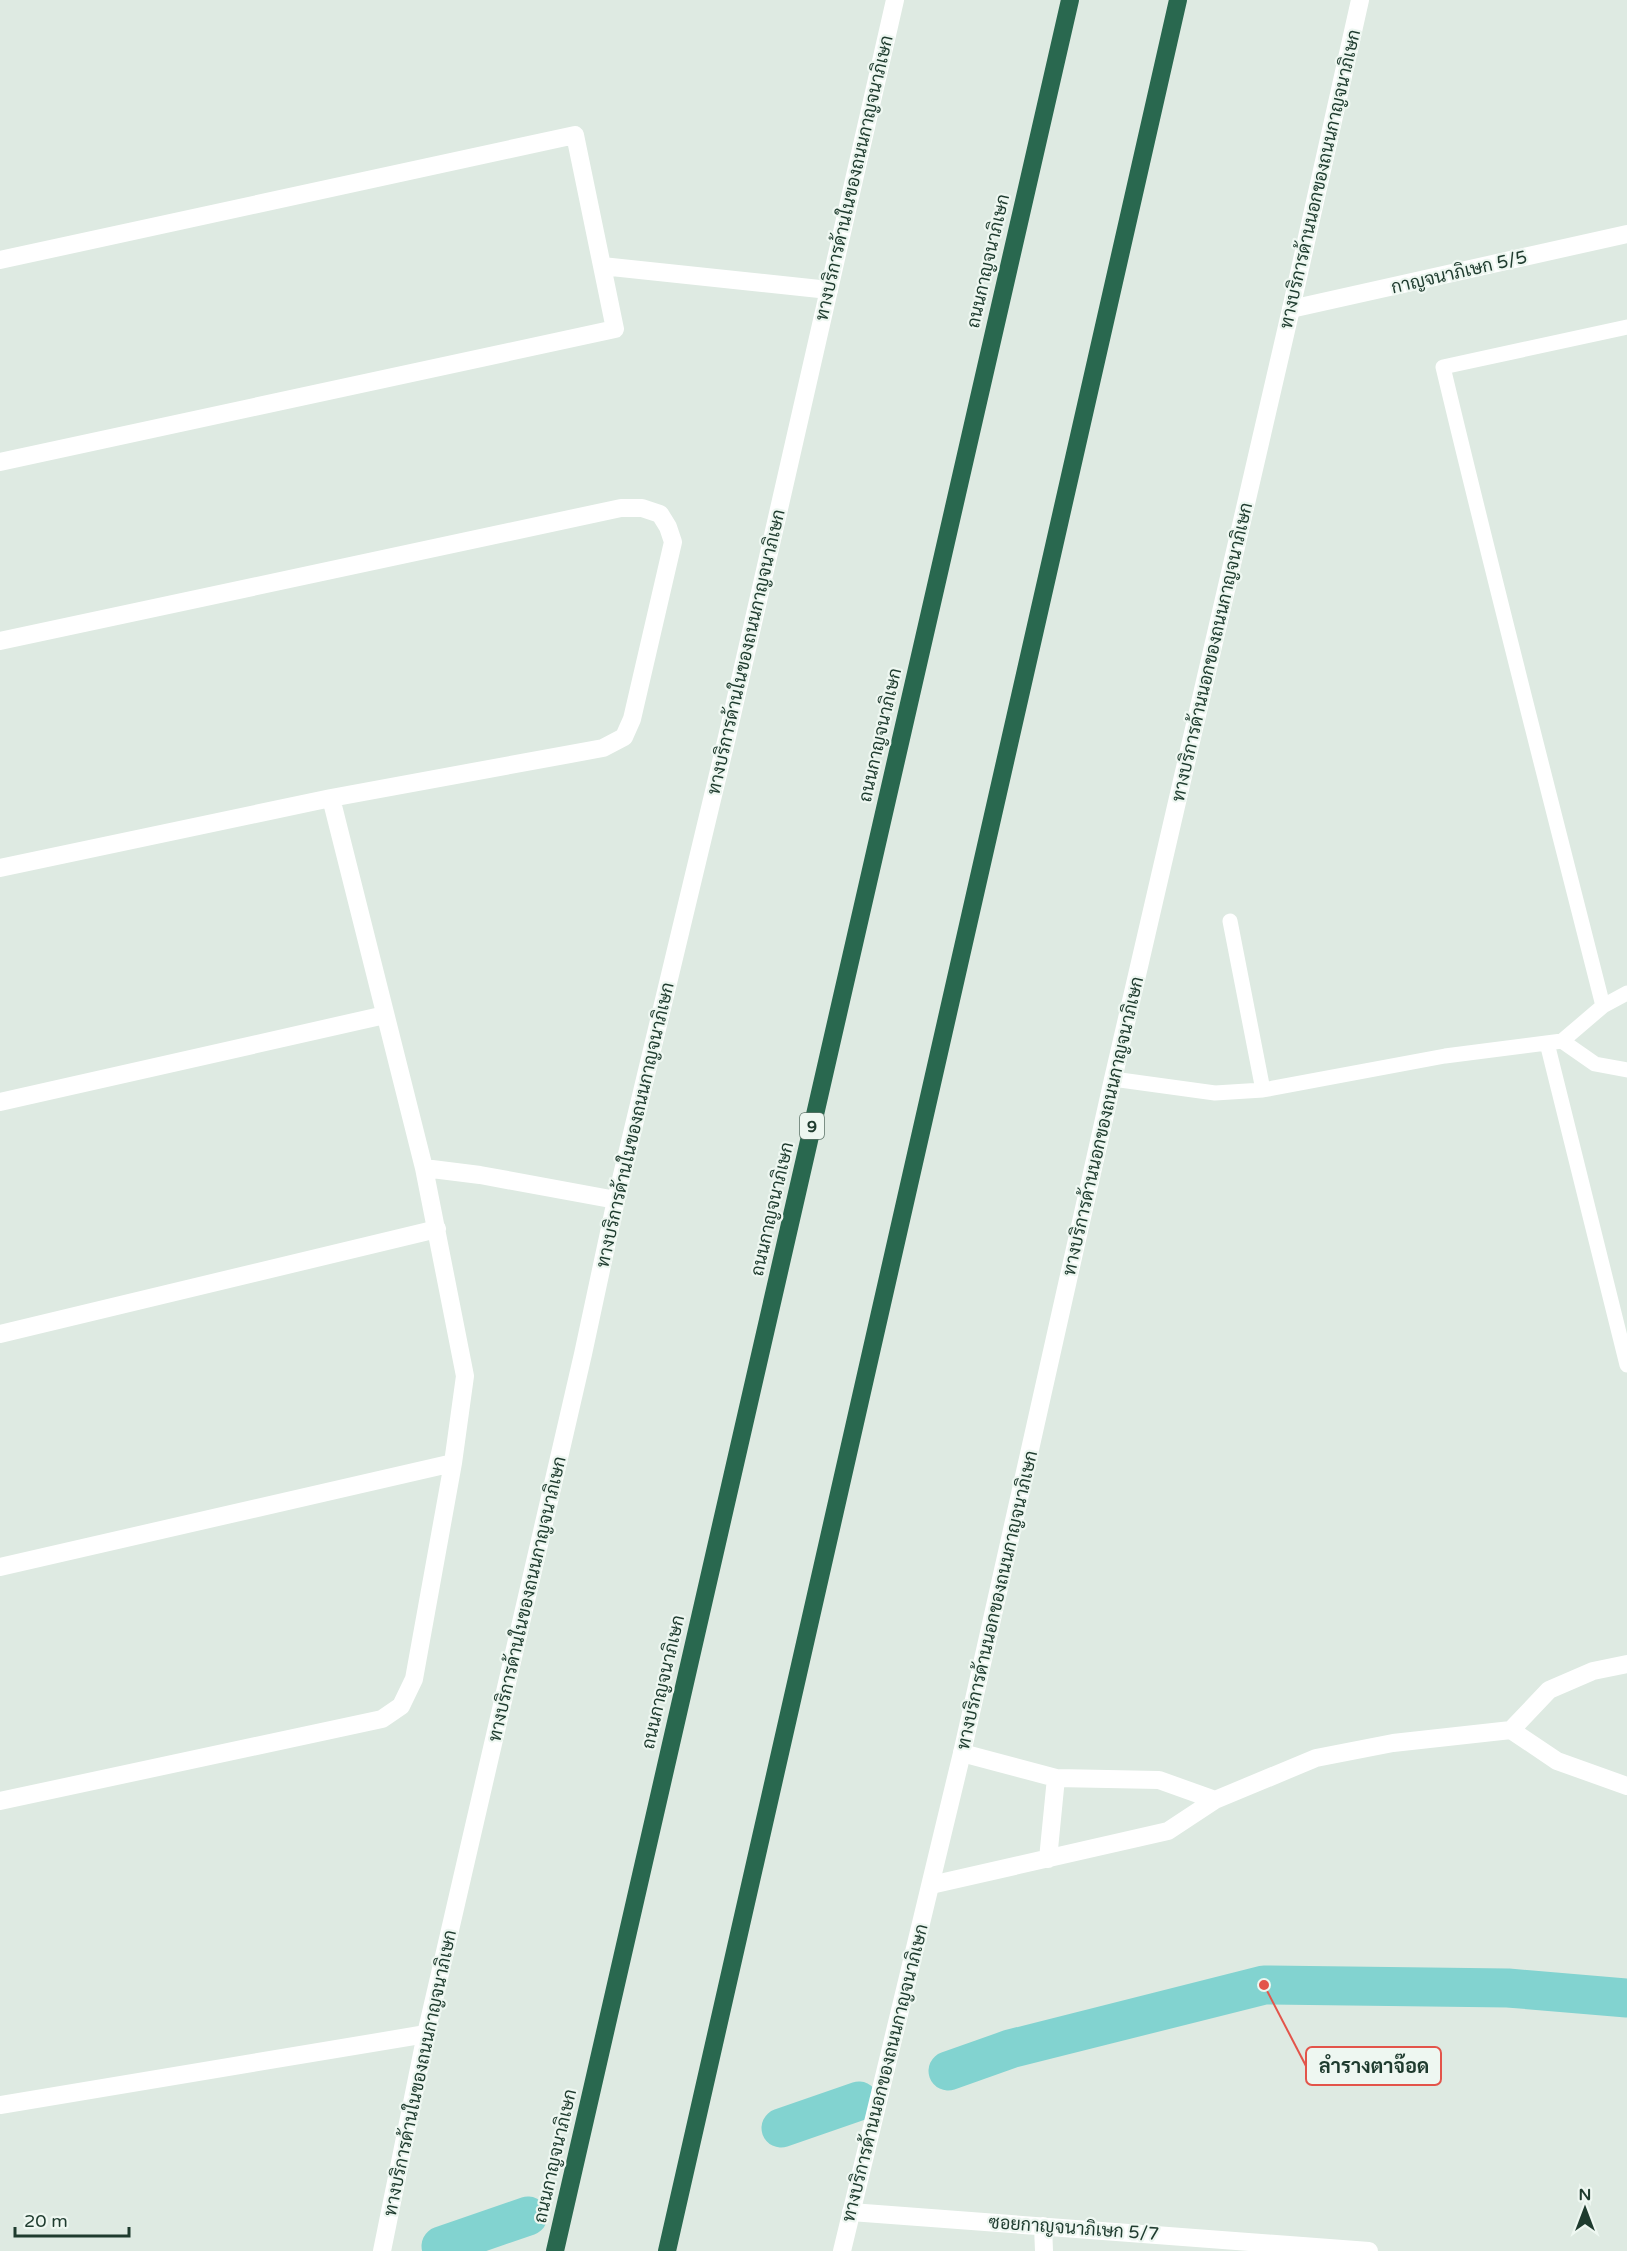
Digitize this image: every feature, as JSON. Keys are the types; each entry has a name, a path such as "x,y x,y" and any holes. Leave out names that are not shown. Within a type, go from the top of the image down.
{"highway":[{"name":"ถนนกาญจนาภิเษก","path":"555,2251 1070,0"},
{"path":"667,2251 1178,0"}],"street":[{"name":"ทางบริการด้านในของถนนกาญจนาภิเษก","path":"382,2251 426,2034 583,1354 616,1200 727,737 895,0"},
{"name":"ทางบริการด้านนอกของถนนกาญจนาภิเษก","path":"842,2251 962,1753 1113,1079 1292,309 1360,0"},
{"path":"0,260 575,135 615,328 0,462"},
{"name":"กาญจนาภิเษก 5/5","path":"1292,309 1627,234"},
{"path":"602,266 829,290"},
{"path":"0,641 621,508 642,508 660,514 673,542 632,719 624,737 603,748 331,798 0,868"},
{"path":"0,1801 382,1719 401,1706 414,1679 453,1463 465,1377 424,1168 331,798"},
{"path":"0,1102 385,1015"},
{"path":"424,1168 480,1175 616,1200"},
{"path":"0,1334 437,1229"},
{"path":"0,1567 453,1463"},
{"path":"931,1885 1168,1831 1215,1800 1316,1758 1393,1743 1511,1730 1549,1690 1593,1671 1627,1664"},
{"path":"1511,1730 1557,1761 1627,1786"},
{"path":"962,1753 1056,1778 1159,1780 1215,1800"},
{"path":"1048,1859 1056,1778"},
{"path":"0,2105 426,2034"},
{"name":"ซอยกาญจนาภิเษก 5/7","path":"851,2212 1369,2251"},
{"path":"1043,2226 1044,2251"}],"lane":[{"path":"1603,1006 1496,589 1443,368 1627,327"},
{"path":"1230,921 1263,1090"},
{"path":"1113,1079 1215,1093 1263,1090 1445,1056 1555,1042 1603,1006 1627,993"},
{"path":"1555,1042 1595,1064 1627,1070"},
{"path":"1555,1042 1627,1365"}],"waterway":[{"path":"948,2071 1010,2049 1264,1985 1508,1988 1627,1998"},
{"path":"781,2128 859,2101"},
{"path":"441,2246 528,2216"}],"place":[{"name":"ลำรางตาจ๊อด","path":"1264,1985"}]}
